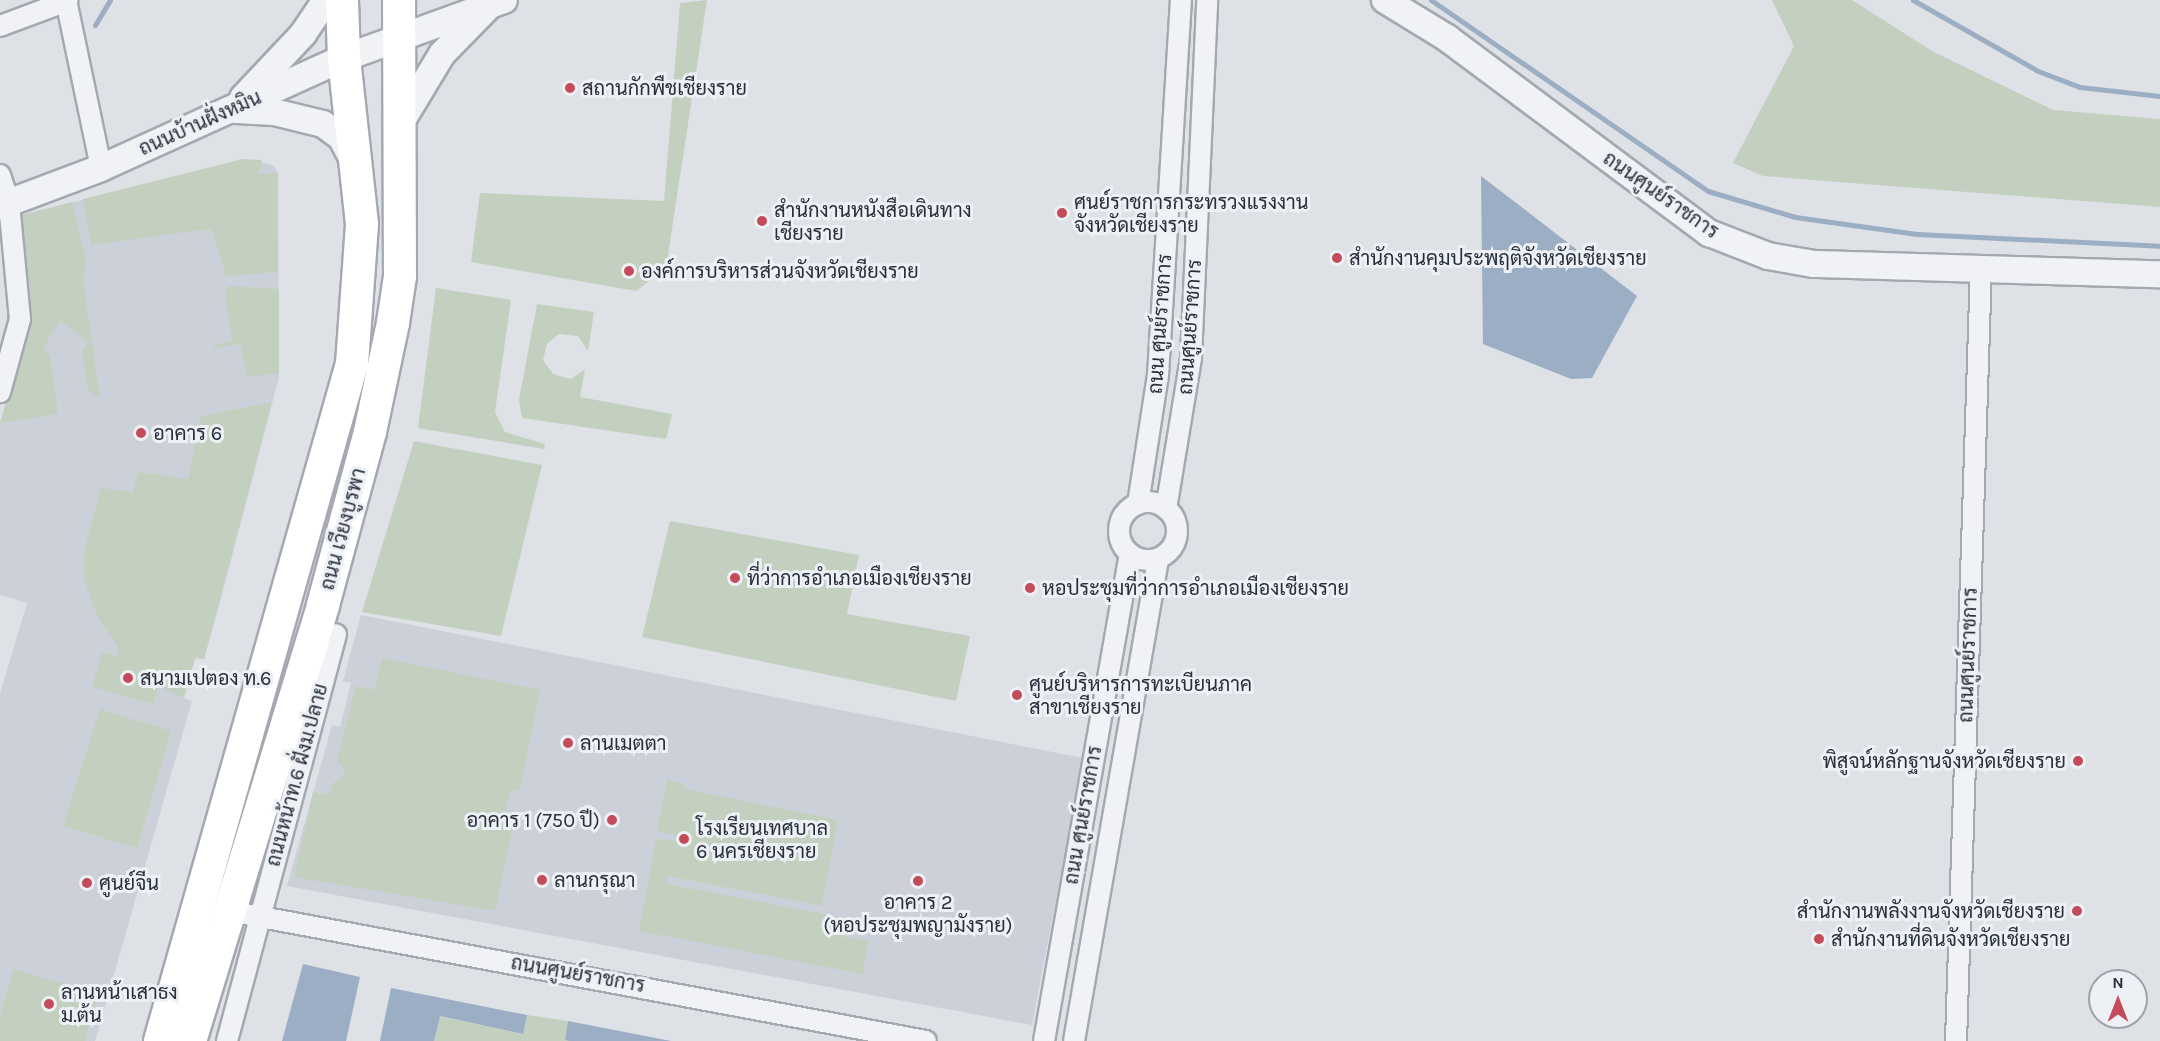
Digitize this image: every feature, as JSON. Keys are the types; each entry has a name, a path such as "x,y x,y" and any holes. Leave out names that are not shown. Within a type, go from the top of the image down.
{"main road":[{"name":"ถนน เวียงบูรพา","path":"160,1041 352,364 361,274 362,224 344,58 342,0"},
{"name":"ถนน เวียงบูรพา","path":"190,1041 243,914 370,432 400,276 399,0"},
{"path":"361,274 369,263 382,257 395,265 400,276"}],"street":[{"path":"230,111 303,34 326,0"},
{"name":"ถนน ศูนย์ราชการ","path":"1138,504 1158,375 1180,0"},
{"name":"ถนนศูนย์ราชการ","path":"1166,509 1191,358 1207,0"},
{"name":"ถนนศูนย์ราชการ","path":"1385,0 1447,38 1709,233 1768,256 1814,264 2160,274"},
{"path":"0,26 66,1 101,168"},
{"path":"400,39 492,1"},
{"path":"401,123 442,54 492,1"},
{"name":"ถนนบ้านฝั่งหมิน","path":"4,205 101,168 344,58 400,39"},
{"path":"230,111 258,110 323,124 341,136 355,164"},
{"path":"0,175 20,319 0,392"},
{"name":"ถนนศูนย์ราชการ","path":"1956,1041 1981,269"},
{"path":"1138,504 1158,504 1173,517 1177,536 1167,554 1158,559 1148,561 1130,555 1120,542 1119,527 1125,513 1138,504"},
{"name":"ถนน ศูนย์ราชการ","path":"1044,1041 1130,555"},
{"name":"ถนน ศูนย์ราชการ","path":"1074,1041 1158,559"},
{"name":"ถนนหน้าท.6 ฝั่งม.ปลาย","path":"227,1041 243,914 336,634"},
{"name":"ถนนศูนย์ราชการ","path":"243,914 926,1041"}],"shaded area":[{"path":"243,159 273,165 278,173 279,377 222,595 204,659 195,658 184,698 192,701 95,1041 0,1041 0,694 27,603 0,595 0,422 25,341 27,318 18,216"},
{"name":"โรงเรียนเทศบาล 6 นครเชียงราย","path":"361,615 1083,758 1032,1025 287,886 332,725 340,727 351,683 343,681"}],"green space":[{"path":"707,0 666,268 636,291 471,262 480,193 664,201 680,3"},
{"path":"1772,0 1852,0 1932,51 2053,110 2160,119 2160,207 1763,176 1733,163 1794,46"},
{"path":"243,159 262,160 258,174 278,173 278,272 226,276 213,232 208,229 91,245 83,199"},
{"path":"72,202 86,260 83,279 100,399 88,390 82,351 88,342 60,321 43,348 50,356 58,414 0,423 25,341 27,318 18,216"},
{"path":"229,286 279,289 279,373 247,377 240,344 214,348 214,345 232,341 225,291"},
{"path":"436,288 511,300 495,412 505,432 545,444 544,449 418,428"},
{"path":"537,304 594,312 588,351 578,336 559,334 547,344 543,360 553,374 571,379 585,369 580,397 672,414 666,439 522,418 519,400"},
{"path":"272,402 204,659 195,658 184,698 159,687 153,704 92,687 102,652 117,656 117,645 97,616 84,579 84,551 101,488 133,492 138,472 188,479 201,416"},
{"path":"414,441 542,465 501,636 362,612"},
{"path":"670,521 859,555 847,614 970,636 956,701 642,637"},
{"path":"382,658 540,690 520,791 510,790 503,823 513,826 495,911 294,877 313,792 329,795 333,783 344,776 345,770 337,761 356,686 374,690"},
{"path":"100,709 171,731 137,848 63,826"},
{"path":"667,780 685,784 684,789 838,820 822,906 668,876 666,884 845,918 843,937 868,941 863,974 639,931 656,839 674,841 675,835 657,831"},
{"name":"ลานหน้าเสาธง ม.ต้น","path":"14,969 98,994 85,1041 0,1041 0,1015"},
{"path":"527,1015 568,1021 565,1040 569,1041 434,1041 439,1016 522,1034"}],"water":[{"path":"1481,176 1637,296 1592,378 1571,379 1483,344"},
{"path":"303,964 360,977 346,1041 282,1041"},
{"path":"391,988 527,1015 523,1034 440,1016 434,1041 380,1041"},
{"path":"568,1021 671,1041 569,1041 565,1040"}],"waterway":[{"path":"95,25 110,0"},
{"path":"1431,0 1708,191 1795,217 1917,234 2160,246"},
{"path":"1913,0 2038,71 2080,87 2160,96"}],"place":[{"name":"สถานกักพืชเชียงราย","path":"570,88"},
{"name":"ศูนย์ราชการกระทรวงแรงงาน จังหวัดเชียงราย","path":"1062,213"},
{"name":"สำนักงานหนังสือเดินทาง เชียงราย","path":"762,221"},
{"name":"สำนักงานคุมประพฤติจังหวัดเชียงราย","path":"1337,258"},
{"name":"องค์การบริหารส่วนจังหวัดเชียงราย","path":"629,271"},
{"name":"อาคาร 6","path":"141,433"},
{"name":"ที่ว่าการอำเภอเมืองเชียงราย","path":"735,578"},
{"name":"หอประชุมที่ว่าการอำเภอเมืองเชียงราย","path":"1030,588"},
{"name":"สนามเปตอง ท.6","path":"128,678"},
{"name":"ศูนย์บริหารการทะเบียนภาค สาขาเชียงราย","path":"1017,695"},
{"name":"ลานเมตตา","path":"568,743"},
{"name":"พิสูจน์หลักฐานจังหวัดเชียงราย","path":"2078,761"},
{"name":"อาคาร 1 (750 ปี)","path":"612,820"},
{"name":"โรงเรียนเทศบาล 6 นครเชียงราย","path":"684,839"},
{"name":"ลานกรุณา","path":"542,880"},
{"name":"อาคาร 2 (หอประชุมพญามังราย)","path":"918,881"},
{"name":"ศูนย์จีน","path":"87,883"},
{"name":"สำนักงานพลังงานจังหวัดเชียงราย","path":"2077,911"},
{"name":"สำนักงานที่ดินจังหวัดเชียงราย","path":"1819,939"},
{"name":"ลานหน้าเสาธง ม.ต้น","path":"49,1004"}]}
